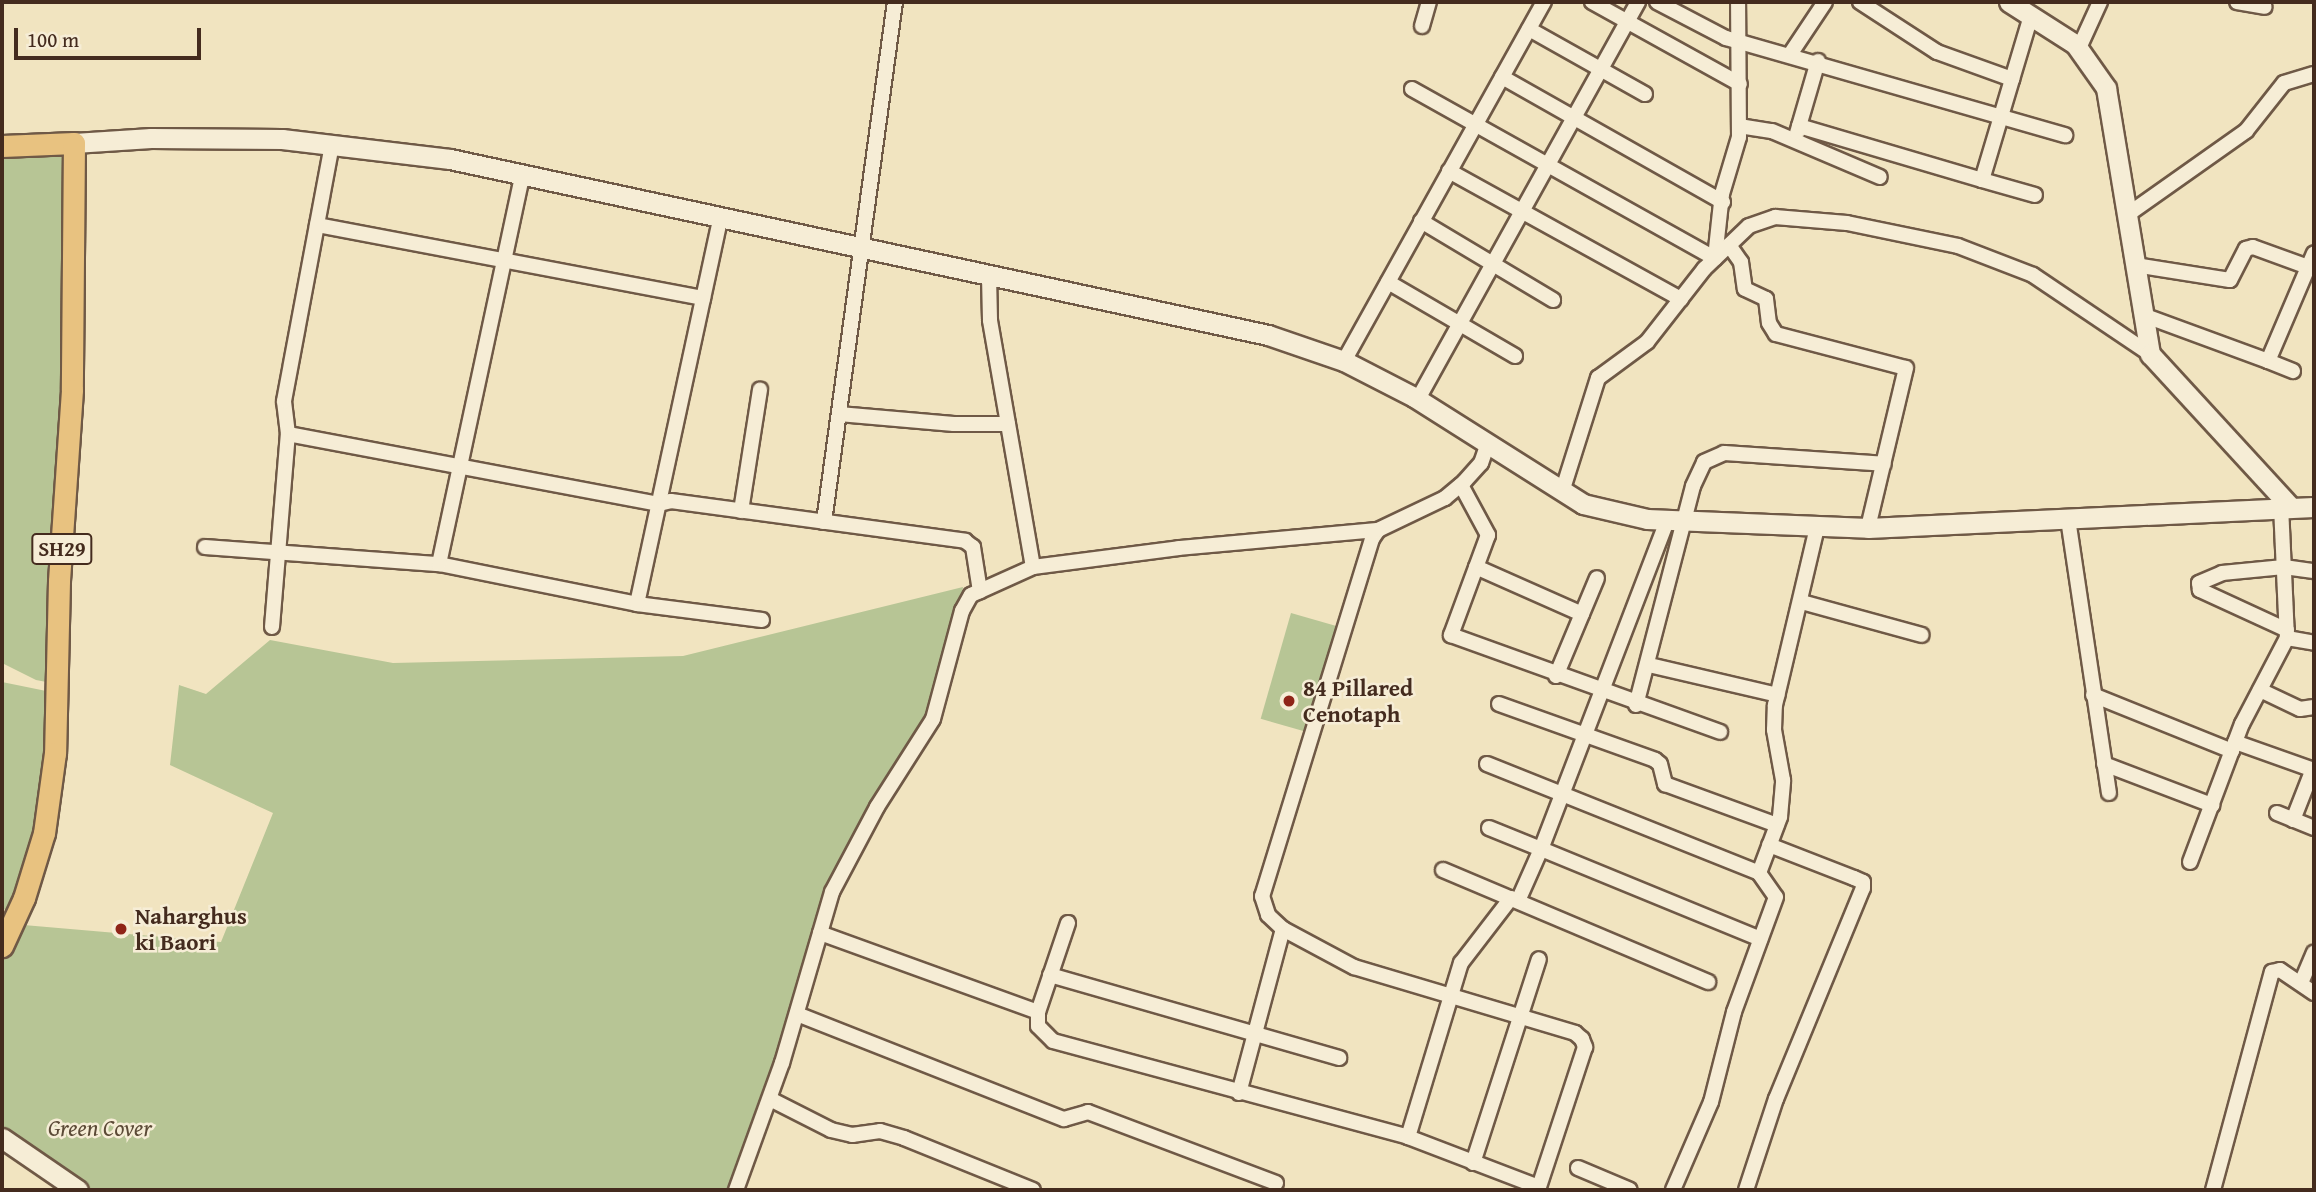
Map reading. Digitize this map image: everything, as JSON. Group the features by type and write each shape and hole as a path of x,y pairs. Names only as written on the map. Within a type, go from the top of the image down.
{"main road":[{"path":"2,146 74,143"},
{"name":"SH29","path":"2,946 24,898 44,833 55,753 72,390 74,143"}],"street":[{"path":"824,522 895,2"},
{"path":"1422,26 1429,2"},
{"path":"1528,2 1532,23 1599,69 1645,94"},
{"path":"1344,361 1544,2"},
{"path":"1592,2 1740,84"},
{"path":"1418,399 1638,2"},
{"path":"1657,2 1739,42 1791,53 2066,135"},
{"path":"1715,258 1739,125 1738,2"},
{"path":"1791,53 1825,2"},
{"path":"1860,2 1937,52 2012,79"},
{"path":"2010,2 2079,48 2106,88 2150,354"},
{"path":"2079,48 2100,2"},
{"path":"2237,2 2265,7"},
{"path":"1982,180 2031,16"},
{"path":"1794,141 1818,61"},
{"path":"2127,215 2246,131 2284,83 2314,74"},
{"path":"1502,77 1574,115 1723,202"},
{"path":"1412,89 1715,258"},
{"path":"1739,125 1794,141 1880,177"},
{"path":"1799,126 2035,195"},
{"path":"74,143 164,138 332,144 450,159 1268,335 1344,361 1418,399 1583,504 1676,522 1868,528 2285,506 2314,507"},
{"path":"272,627 288,434 284,401 332,144"},
{"path":"1449,171 1681,299"},
{"path":"439,564 523,176"},
{"path":"1562,492 1598,378 1647,342 1715,258 1749,226 1774,217 1847,223 1958,246 2033,275 2150,354 2285,506 2287,634 2234,747 2190,862"},
{"path":"637,604 720,219"},
{"path":"1421,221 1553,300"},
{"path":"317,225 703,298"},
{"path":"1729,245 1741,262 1745,289 1766,299 1769,323 1776,334 1904,364 1868,528"},
{"path":"2135,265 2230,280 2246,249 2253,247 2308,267"},
{"path":"2268,361 2314,253"},
{"path":"989,276 990,320 1033,567"},
{"path":"1388,282 1515,356"},
{"path":"2143,315 2293,371"},
{"path":"741,511 761,389"},
{"path":"839,414 954,424 1008,424"},
{"path":"288,434 659,504 671,501 965,541 973,547 980,591"},
{"path":"736,1190 770,1100 820,933 845,865 933,719 962,611 971,595 1033,567 1286,536 1378,530 1445,498 1481,463 1488,443"},
{"path":"1408,1138 1452,996 1471,947 1514,900 1541,849 1585,736 1698,470 1713,456 1884,464"},
{"path":"1461,485 1488,535 1451,635 1636,705 1720,732"},
{"path":"2068,519 2109,793"},
{"path":"1636,705 1649,665 1676,522"},
{"path":"1759,873 1777,825 1783,780 1774,730 1777,695 1802,602 1816,528"},
{"path":"1068,923 1038,1012 1038,1026 1052,1041 1408,1138 1538,1188 1585,1047 1575,1033 1354,967 1283,929 1268,915 1262,896 1378,530"},
{"path":"205,547 439,564 637,604 762,620"},
{"path":"1476,568 1582,614"},
{"path":"2314,571 2284,568 2222,573 2199,583 2200,590 2287,634 2314,643"},
{"path":"1556,676 1597,578"},
{"path":"1802,602 1922,635"},
{"path":"1649,665 1777,695"},
{"path":"2260,690 2300,709 2314,707"},
{"path":"2093,695 2234,747 2314,769 2293,820"},
{"path":"1499,704 1655,760 1660,764 1661,779 1674,789 1777,825"},
{"path":"1487,764 1759,873 1776,897 1734,1012 1711,1102 1673,1190"},
{"path":"2104,764 2212,805"},
{"path":"2277,813 2314,828"},
{"path":"1489,828 1760,939"},
{"path":"1746,1190 1776,1099 1863,888 1863,882 1769,845"},
{"path":"1443,870 1708,982"},
{"path":"1239,1093 1283,929"},
{"path":"820,933 1038,1012"},
{"path":"2301,983 2314,953"},
{"path":"1473,1163 1539,959"},
{"path":"2213,1190 2272,972 2280,970 2314,993"},
{"path":"1050,975 1339,1058"},
{"path":"797,1014 1064,1119 1088,1112 1276,1183"},
{"path":"770,1100 831,1130 852,1135 880,1131 904,1138 1033,1190"},
{"path":"2,1138 78,1190"},
{"path":"1578,1168 1630,1190"}],"green space":[{"path":"74,143 57,684 36,680 2,663 2,146"},
{"name":"Green Cover","path":"963,587 951,661 926,734 865,818 734,1190 78,1190 2,1138 2,945 12,924 221,942 273,813 170,765 179,685 206,694 270,640 393,663 683,656"},
{"path":"1291,613 1337,626 1307,732 1261,719"},
{"path":"2,682 56,693 55,753 17,912 2,909"}],"place":[{"name":"84 Pillared Cenotaph","path":"1289,701"},
{"name":"Naharghus ki Baori","path":"121,929"}]}
